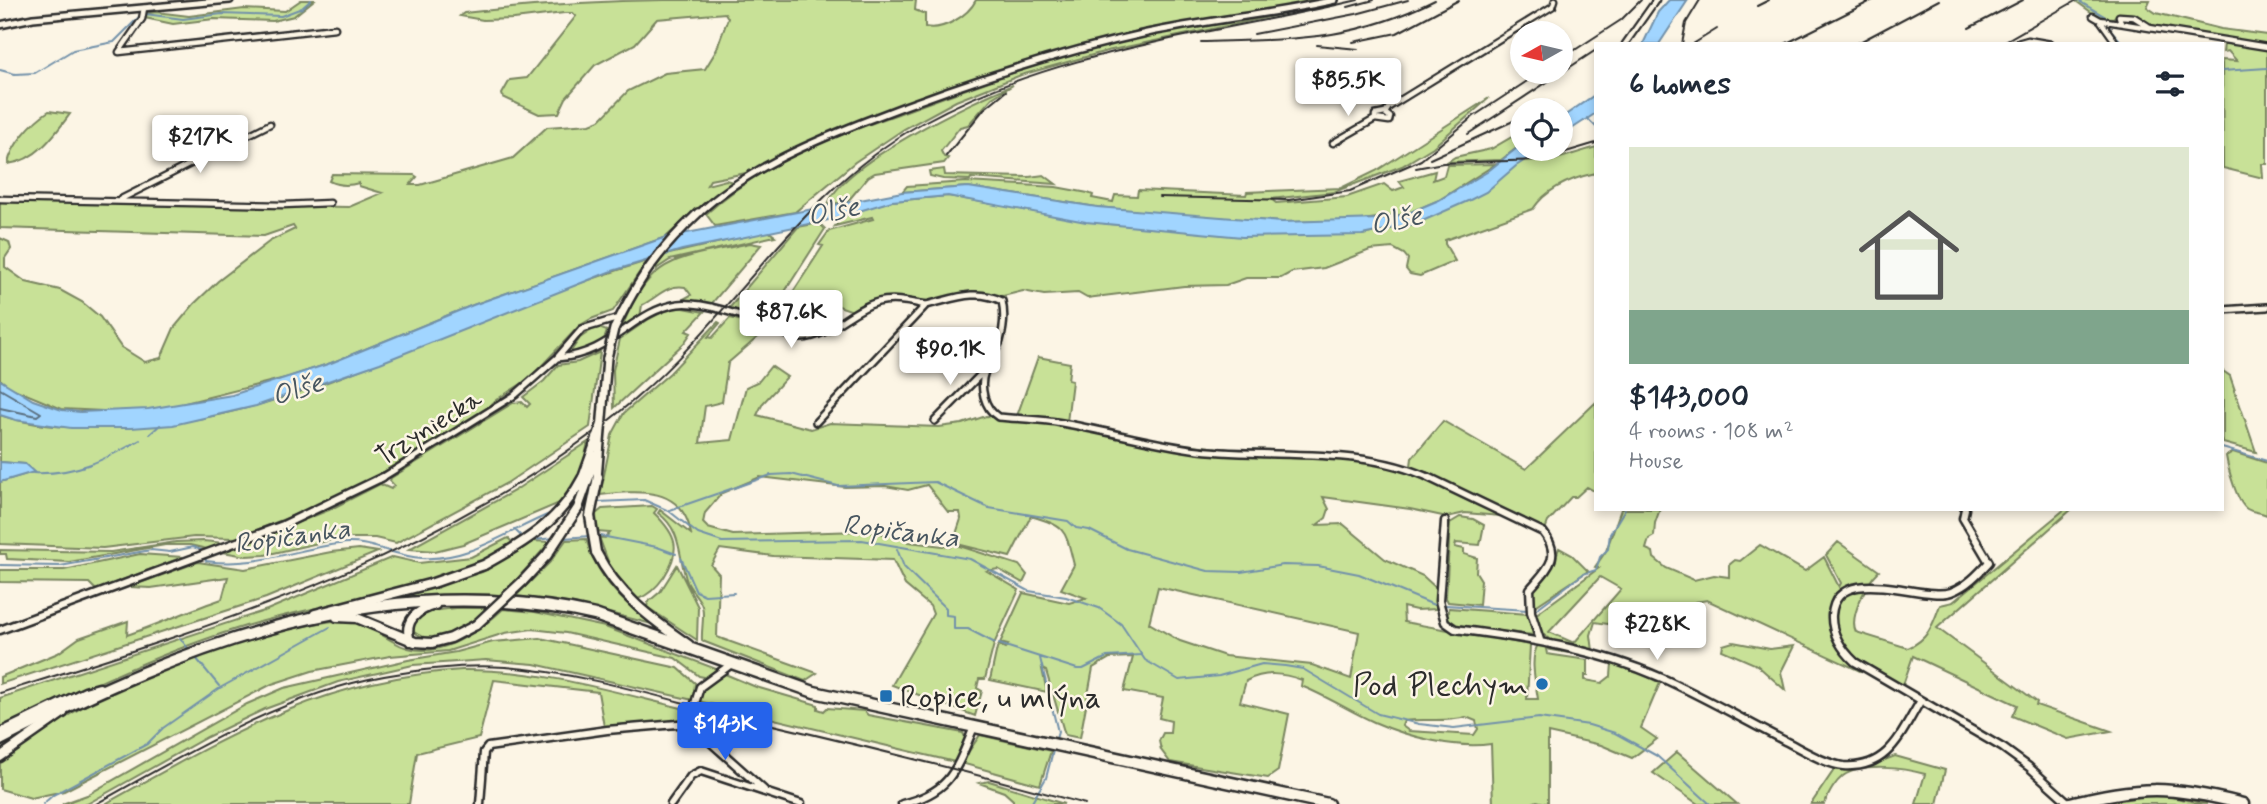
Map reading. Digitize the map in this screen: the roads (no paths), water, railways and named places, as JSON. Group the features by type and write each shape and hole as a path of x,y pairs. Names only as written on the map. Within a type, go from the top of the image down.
{"main road":[{"path":"0,25 33,18 143,13 230,0"},
{"path":"284,623 341,616 361,618 410,641 424,643 446,640 476,625 522,582 547,555 568,526 584,494 597,457 607,358 619,318 648,269 683,227 742,180 806,145 988,77 1058,55 1149,33 1335,0"},
{"path":"601,423 600,466 590,516 596,552 612,580 631,600 659,625 701,653"},
{"path":"0,740 107,686 198,650 284,623 433,583 484,565 530,540 564,509 588,470 601,423"},
{"path":"284,623 370,606 428,600 517,603 572,611 633,628 765,679 814,692 1328,804"},
{"path":"410,641 408,624 419,611 436,605 469,600"},
{"path":"0,733 85,692 107,686"},
{"path":"0,757 107,686"},
{"path":"2068,804 2126,790 2158,788 2186,790 2244,804"}],"street":[{"path":"1333,143 1553,6 1555,0"},
{"path":"1626,42 1656,0"},
{"path":"143,13 119,52 335,28"},
{"path":"2093,16 2101,20 2267,47"},
{"path":"2121,23 2119,16 2129,16 2150,28"},
{"path":"2101,20 2116,42"},
{"path":"2021,42 2040,42"},
{"path":"1375,119 1383,123 1389,121 1390,117 1385,113"},
{"path":"118,200 176,174 270,124"},
{"path":"0,199 283,205 330,203"},
{"path":"557,358 574,358 591,353 642,320 681,303 766,324 799,338 825,329 876,302 895,300 926,305 963,294 975,294 1002,301 1004,314 1001,334 992,360 935,421"},
{"path":"816,422 926,305"},
{"path":"2224,310 2267,307"},
{"name":"Trzyniecka","path":"0,630 319,510 382,479 514,395 557,358 582,330 619,318"},
{"path":"984,371 985,405 991,414 998,416 1059,422 1177,447 1228,453 1337,456 1404,467 1473,501 1520,520 1543,532 1552,541 1554,550 1554,556 1545,571 1530,589 1531,612 1540,640"},
{"path":"1964,511 1962,518 1989,562 1956,591 1943,596 1886,585 1862,585 1841,595 1832,608 1830,619 1833,631 1853,661 2020,759 2068,804"},
{"path":"1445,521 1439,601 1445,622 1455,629 1540,640 1627,664 1812,755 1844,766 1871,762 1890,752 1920,702"},
{"path":"689,723 700,687 730,665"},
{"path":"480,804 484,752 488,747 607,730 689,723 764,790"},
{"path":"902,804 937,794 950,783 974,727"},
{"path":"671,804 691,776 701,771 802,804"}],"water":[{"path":"1669,0 1688,0 1660,42 1644,42 1658,12"},
{"path":"1594,95 1594,114 1573,128 1573,110"},
{"name":"Olše","path":"1510,154 1510,161 1524,161 1486,192 1470,200 1418,223 1362,235 1242,237 1086,222 948,196 892,201 833,219 682,250 609,272 380,363 256,406 173,425 131,428 71,428 0,415 0,380 33,400 62,410 80,412 148,409 232,395 331,363 473,305 666,237 902,192 968,187 1097,207 1282,222 1380,219 1406,214 1439,200 1487,172"},
{"path":"0,462 25,464 34,472 0,482"}],"waterway":[{"path":"145,14 183,19 222,14 281,16 302,8 311,0"},
{"path":"2077,0 2106,17 2111,30 2121,42"},
{"path":"0,70 15,74 35,73 73,50 114,42 140,16"},
{"path":"2224,71 2267,68"},
{"path":"1587,118 1594,125"},
{"path":"150,434 160,425"},
{"path":"33,473 62,472 89,465 140,440"},
{"path":"2224,449 2267,461"},
{"path":"670,510 771,475 791,474 838,486 935,482 989,508 1068,521 1076,528 1089,530 1127,549 1208,571 1241,572 1283,565 1318,566 1359,574 1434,605"},
{"name":"Ropičanka","path":"598,502 644,500 669,511 698,534 722,542 862,540 970,559 1029,591 1066,597 1099,608 1121,624 1145,660 1179,680 1219,676 1262,664 1285,666 1303,669 1378,714 1419,724 1454,728 1539,718 1589,725 1615,733 1657,756 1710,804"},
{"path":"1535,610 1583,574 1596,570 1600,557 1608,549 1610,534 1624,511"},
{"name":"Ropičanka","path":"515,530 552,513"},
{"name":"Ropičanka","path":"205,557 206,561 241,562 349,543 411,557 440,558 473,550 515,530"},
{"path":"515,530 520,535"},
{"path":"596,535 657,547 676,554"},
{"path":"564,538 590,536"},
{"path":"533,540 555,538"},
{"name":"Ropičanka","path":"0,565 60,566 151,550 170,552 193,547 204,551"},
{"path":"897,549 904,567 946,608 946,615 954,616 954,629 968,629 995,643"},
{"path":"681,558 696,591 705,595 734,593"},
{"path":"1445,605 1528,610"},
{"path":"43,804 53,795 147,744 163,728 220,688 330,627"},
{"path":"180,638 190,651"},
{"path":"999,644 1077,669 1083,669 1107,657 1141,655"},
{"path":"196,658 219,686"},
{"path":"1040,658 1058,732 1055,742"},
{"path":"1031,804 1046,778 1054,747"}],"railway":[{"path":"0,693 168,639 333,578 413,541 491,500 565,453 635,399 672,364 839,183 878,151 922,123 973,98 1026,77 1080,61 1358,0"},
{"path":"1348,7 1374,0"},
{"path":"1254,34 1356,14 1408,0"},
{"path":"1201,42 1321,36 1376,24 1435,0"},
{"path":"1353,42 1397,33 1459,0"},
{"path":"1573,51 1621,20 1641,0"},
{"path":"1682,42 1686,23 1700,0"},
{"path":"1757,6 1769,0"},
{"path":"1789,42 1873,0"},
{"path":"1860,42 1939,0"},
{"path":"1969,28 2023,0"},
{"path":"2004,42 2077,0"},
{"path":"1696,42 1717,29"},
{"path":"1317,45 1358,49"},
{"path":"1468,134 1594,51"},
{"path":"1159,197 1289,200 1350,191 1421,160 1474,116 1523,84"},
{"path":"946,156 984,109 1006,91"},
{"path":"1430,159 1510,122"},
{"path":"1416,168 1443,163 1539,160 1594,144"},
{"path":"96,804 235,728 309,697 384,676 475,666 535,670 627,688 1085,804"}],"place":[{"name":"Pod Plechym","path":"1542,684"},
{"name":"Ropice, u mlýna","path":"886,696"}]}
